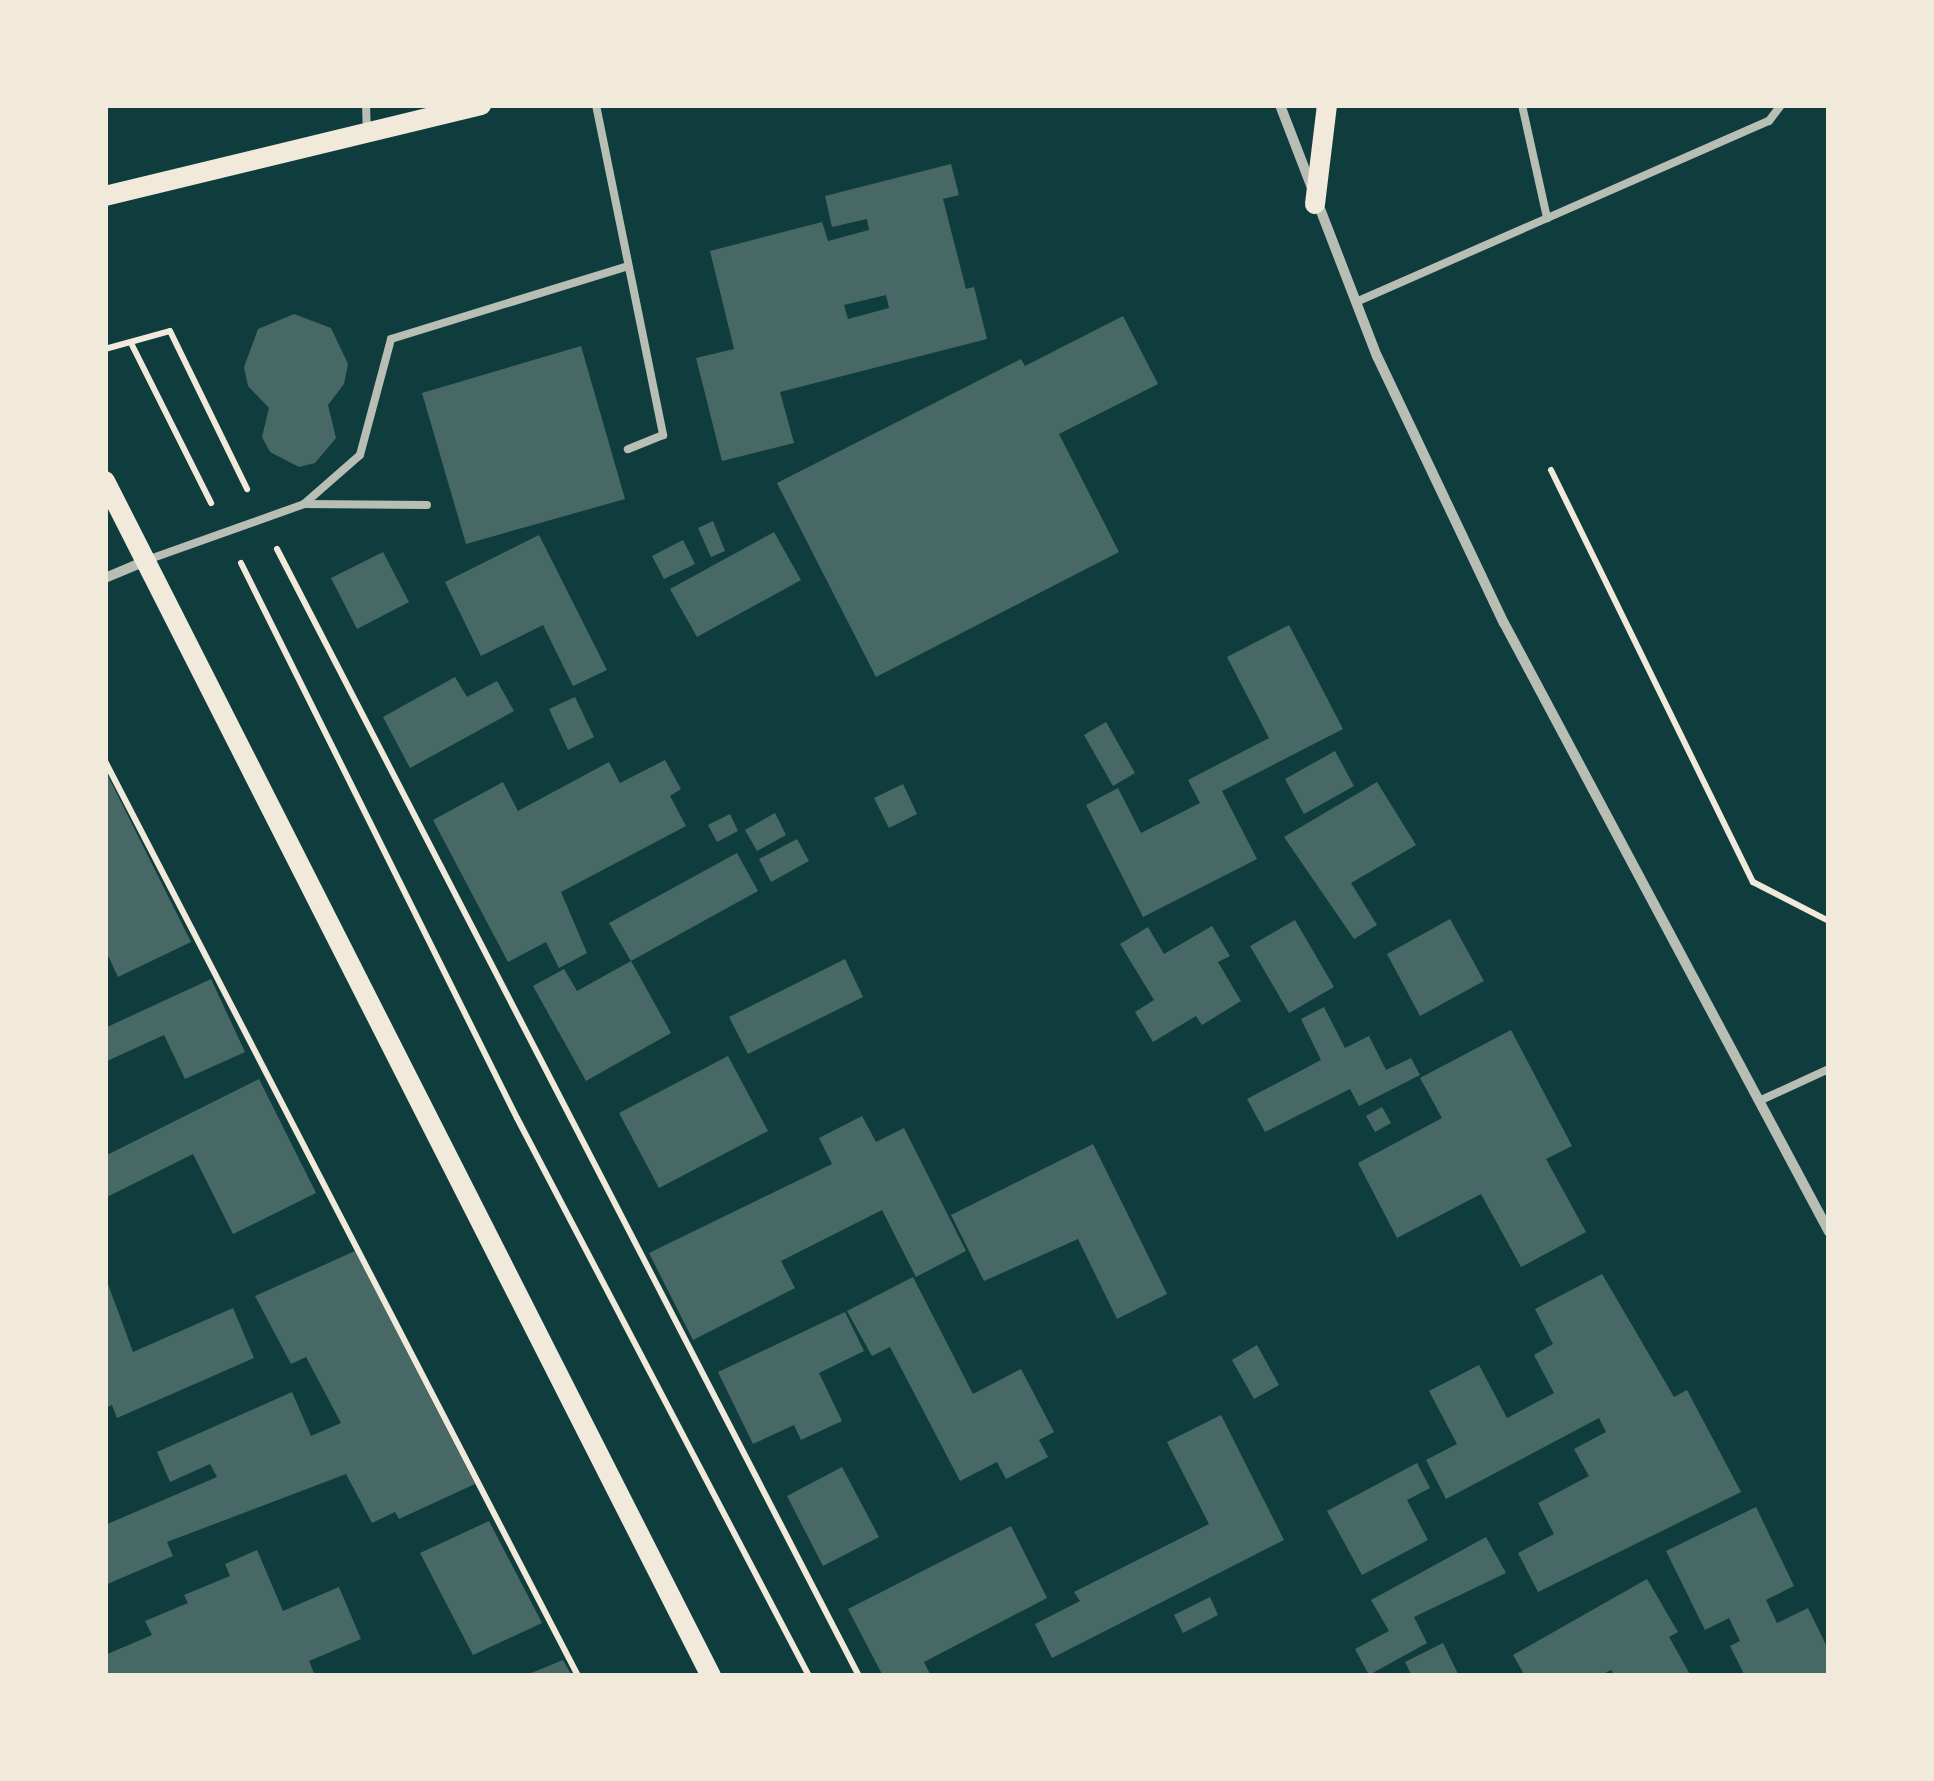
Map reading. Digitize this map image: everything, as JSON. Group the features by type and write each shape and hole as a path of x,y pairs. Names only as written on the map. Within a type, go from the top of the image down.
{"main road":[{"path":"105,196 481,105"},
{"path":"1315,204 1326,105"},
{"path":"105,481 711,1676"}],"street":[{"path":"1280,105 1356,302 1504,623 1829,1232"},
{"path":"105,578 143,562"}],"lane":[{"path":"366,105 367,130"},
{"path":"596,105 663,436 628,449"},
{"path":"1522,105 1547,218"},
{"path":"1356,302 1769,121 1781,105"},
{"path":"304,504 360,454 391,339 628,266"},
{"path":"143,562 304,504 427,505"},
{"path":"1758,1101 1829,1070"}],"path":[{"path":"105,349 170,331 260,517 859,1676"},
{"path":"131,343 219,519"},
{"path":"1551,470 1753,882 1822,912 1829,921"},
{"path":"236,554 516,1118 808,1676"},
{"path":"105,761 578,1676"}],"building":[{"path":"951,164 959,195 943,199 966,289 974,287 987,339 780,392 794,443 722,461 696,358 734,349 710,251 822,222 828,241 869,230 867,219 832,227 825,196","holes":["886,295 889,308 848,319 844,305"]},
{"path":"294,314 331,328 348,364 344,384 328,405 336,438 315,463 299,467 270,452 262,437 269,408 248,386 244,367 258,329"},
{"path":"1123,316 1158,384 1059,434 1119,552 876,677 777,483 1021,359 1025,366"},
{"path":"581,346 625,499 466,544 422,393"},
{"path":"713,521 725,551 711,557 698,528"},
{"path":"774,532 801,580 697,637 670,589"},
{"path":"539,535 607,670 573,686 543,625 481,656 445,582"},
{"path":"683,540 695,564 664,579 652,556"},
{"path":"383,552 409,602 357,629 331,578"},
{"path":"1289,625 1343,729 1222,791 1257,859 1143,917 1086,805 1118,788 1141,833 1200,803 1188,780 1269,738 1227,657"},
{"path":"455,677 467,697 497,681 514,711 410,768 383,717"},
{"path":"575,697 594,737 568,750 549,709"},
{"path":"1106,722 1135,773 1113,786 1084,735"},
{"path":"1335,751 1354,786 1304,814 1285,779"},
{"path":"665,760 681,789 670,796 686,826 561,892 587,953 559,968 546,942 508,962 433,820 503,782 518,811 609,762 620,783"},
{"path":"105,770 191,942 118,977 105,949"},
{"path":"1377,782 1416,845 1351,883 1377,925 1354,939 1284,837"},
{"path":"903,784 917,814 889,828 874,798"},
{"path":"775,813 786,835 757,851 745,830"},
{"path":"730,814 738,831 717,842 708,825"},
{"path":"797,839 809,861 771,882 759,859"},
{"path":"737,853 758,891 631,961 609,923"},
{"path":"1450,919 1484,981 1420,1016 1387,954"},
{"path":"1295,920 1334,987 1289,1013 1250,946"},
{"path":"1212,926 1230,956 1218,962 1241,1001 1202,1025 1196,1016 1153,1042 1135,1012 1154,1000 1120,944 1148,927 1164,954"},
{"path":"845,959 863,997 748,1054 729,1017"},
{"path":"631,961 671,1033 586,1081 533,986 564,969 577,991"},
{"path":"211,979 245,1052 185,1079 164,1035 105,1062 105,1028"},
{"path":"1324,1007 1345,1048 1369,1036 1386,1070 1411,1058 1420,1075 1359,1106 1350,1089 1265,1132 1247,1099 1321,1060 1301,1019"},
{"path":"1511,1030 1572,1146 1546,1159 1586,1232 1521,1267 1481,1194 1397,1238 1358,1163 1442,1118 1420,1078"},
{"path":"728,1056 768,1131 659,1188 619,1113"},
{"path":"259,1079 316,1193 233,1234 193,1154 105,1198 105,1156"},
{"path":"1382,1107 1391,1123 1375,1132 1366,1116"},
{"path":"862,1116 876,1142 904,1128 966,1251 916,1277 882,1210 781,1261 795,1288 693,1340 649,1253 832,1164 819,1138"},
{"path":"1093,1144 1167,1294 1117,1319 1078,1239 984,1281 951,1215"},
{"path":"355,1251 475,1484 399,1519 395,1512 372,1523 346,1474 167,1542 173,1556 105,1585 105,1525 217,1477 210,1464 170,1482 157,1452 292,1392 311,1436 341,1423 306,1357 291,1364 255,1296"},
{"path":"1602,1274 1674,1397 1687,1390 1741,1492 1538,1592 1518,1553 1554,1534 1538,1503 1589,1476 1574,1449 1606,1432 1599,1418 1446,1499 1426,1460 1457,1444 1429,1391 1479,1365 1507,1418 1554,1393 1534,1355 1553,1344 1535,1309"},
{"path":"105,1276 133,1352 233,1308 254,1358 117,1418 112,1405 105,1408"},
{"path":"913,1277 973,1394 1021,1369 1054,1432 1039,1440 1048,1457 1006,1479 997,1462 960,1481 890,1347 872,1356 847,1311"},
{"path":"845,1312 864,1351 819,1373 842,1421 801,1440 794,1425 753,1444 718,1372"},
{"path":"1257,1345 1279,1385 1254,1399 1232,1360"},
{"path":"1221,1415 1284,1540 1052,1658 1035,1624 1080,1601 1074,1592 1209,1524 1167,1442"},
{"path":"1417,1463 1430,1488 1407,1500 1428,1540 1362,1575 1327,1511"},
{"path":"842,1467 879,1537 823,1566 787,1496"},
{"path":"1756,1507 1794,1586 1766,1600 1777,1623 1808,1608 1829,1651 1829,1676 1745,1676 1730,1646 1740,1641 1729,1618 1705,1630 1666,1551"},
{"path":"489,1521 542,1623 473,1655 420,1553"},
{"path":"1011,1526 1047,1598 924,1662 931,1676 883,1676 848,1609"},
{"path":"1486,1537 1506,1573 1414,1617 1427,1643 1369,1675 1355,1649 1389,1631 1371,1600"},
{"path":"257,1550 283,1611 339,1587 361,1639 309,1661 315,1676 105,1676 105,1655 152,1635 145,1621 188,1603 184,1595 230,1576 225,1564"},
{"path":"1647,1579 1678,1632 1669,1637 1691,1676 1615,1676 1611,1670 1600,1676 1525,1676 1513,1655"},
{"path":"1210,1597 1218,1615 1183,1633 1174,1615"},
{"path":"1443,1643 1459,1676 1412,1676 1405,1662"},
{"path":"563,1660 572,1676 524,1676"}]}
